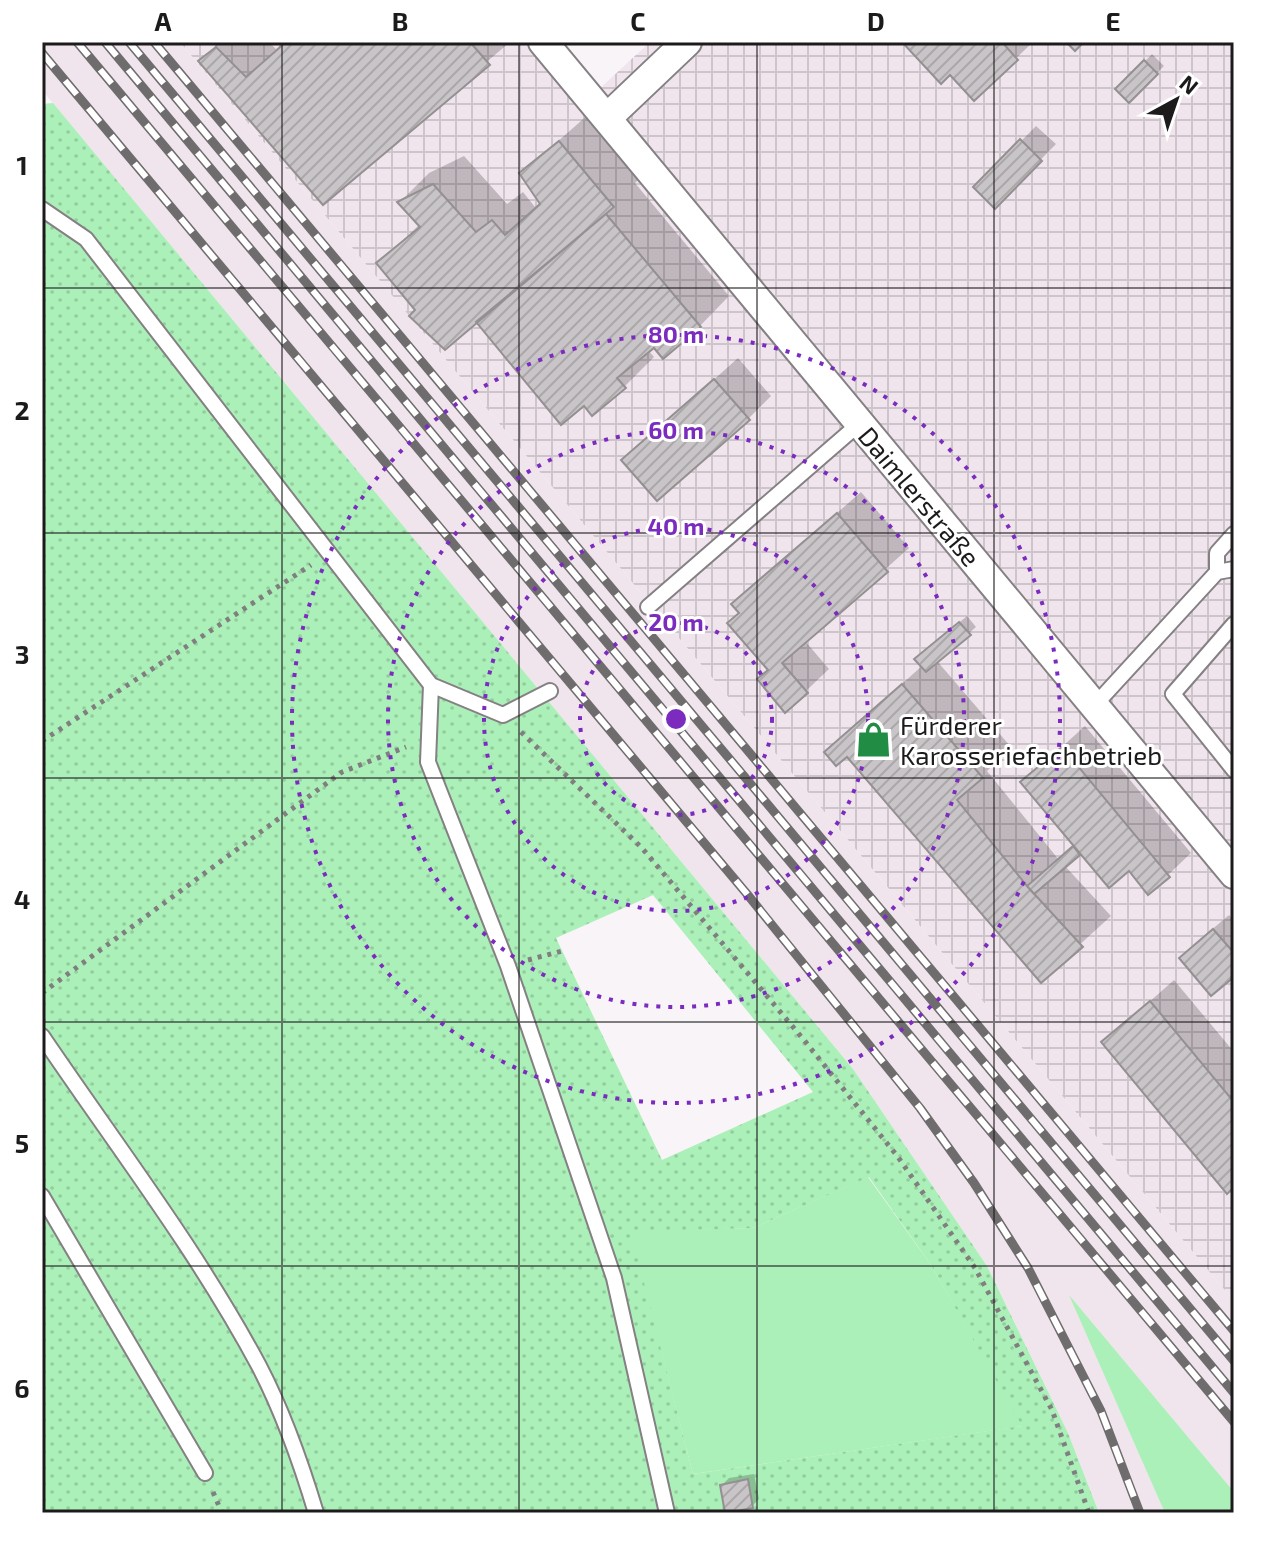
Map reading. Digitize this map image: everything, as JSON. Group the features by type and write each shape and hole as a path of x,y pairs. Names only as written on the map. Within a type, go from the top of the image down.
{"street":[{"name":"Daimlerstraße","path":"543,42 1234,874"},
{"path":"607,118 687,42"}],"lane":[{"path":"42,209 86,239 431,685 503,715 550,691"},
{"path":"648,607 860,423"},
{"path":"1217,572 1217,553 1234,534"},
{"path":"1094,706 1217,572 1234,569"},
{"path":"1234,624 1173,694 1234,770"},
{"path":"431,685 428,762 508,966 614,1278 667,1513"},
{"path":"42,1036 219,1298 260,1368 284,1422 316,1513"},
{"path":"42,1196 205,1473"}],"path":[{"path":"42,741 329,554"},
{"path":"503,715 642,848 898,1157 975,1268 1052,1410 1089,1513"},
{"path":"42,993 342,772 429,738"},
{"path":"508,966 562,951"}],"shaded area":[{"path":"42,42 180,42 1234,1301 1234,1492 1071,1298 1165,1513 1099,1513 1068,1433 987,1266 853,1069 42,90"},
{"path":"180,42 554,42 597,91 650,42 1234,42 1234,1301"}],"green space":[{"path":"53,103 853,1069 987,1266 1068,1433 1099,1513 42,1513 42,104","holes":["653,895 813,1092 662,1160 556,938","869,1177 931,1265 1022,1426 693,1474 631,1232 753,1228"]},
{"path":"868,1177 931,1265 1023,1426 693,1474 630,1231 753,1228"},
{"path":"1069,1295 1234,1492 1234,1513 1165,1513"}],"building":[{"path":"286,42 470,42 490,65 323,205 198,61 216,47 246,77"},
{"path":"902,42 1002,42 1018,60 974,101 950,75 941,84"},
{"path":"1066,42 1084,42 1075,51"},
{"path":"1144,60 1158,74 1129,103 1115,89"},
{"path":"1020,139 1042,161 995,209 973,187"},
{"path":"559,141 614,207 445,350 409,316 415,310 376,263 420,227 397,202 433,184 476,232 492,220 505,235 540,204 519,173"},
{"path":"606,214 701,327 663,359 654,348 617,378 626,388 592,416 584,406 561,425 476,322"},
{"path":"714,379 750,420 657,501 621,460"},
{"path":"837,513 888,572 782,663 808,693 785,713 757,679 768,670 727,623 739,613 731,604"},
{"path":"959,622 971,635 926,672 914,659"},
{"path":"902,684 983,778 957,800 1027,886 1083,947 1041,983 847,757 836,766 824,752"},
{"path":"1062,747 1170,877 1148,895 1129,871 1109,888 1020,782"},
{"path":"1073,846 1080,855 1034,894 1027,886"},
{"path":"1213,929 1234,953 1234,977 1211,996 1179,958"},
{"path":"1150,1001 1234,1102 1234,1187 1227,1194 1101,1042"},
{"path":"748,1479 753,1508 725,1513 720,1485"}],"railway":[{"path":"77,42 1234,1422"},
{"path":"105,42 1234,1393"},
{"path":"129,42 1234,1361"},
{"path":"154,42 1234,1331"},
{"path":"42,53 747,894 920,1108 974,1183 1028,1268 1101,1411 1140,1513"}],"place":[{"name":"Fürderer Karosseriefachbetrieb","path":"874,739"}]}
